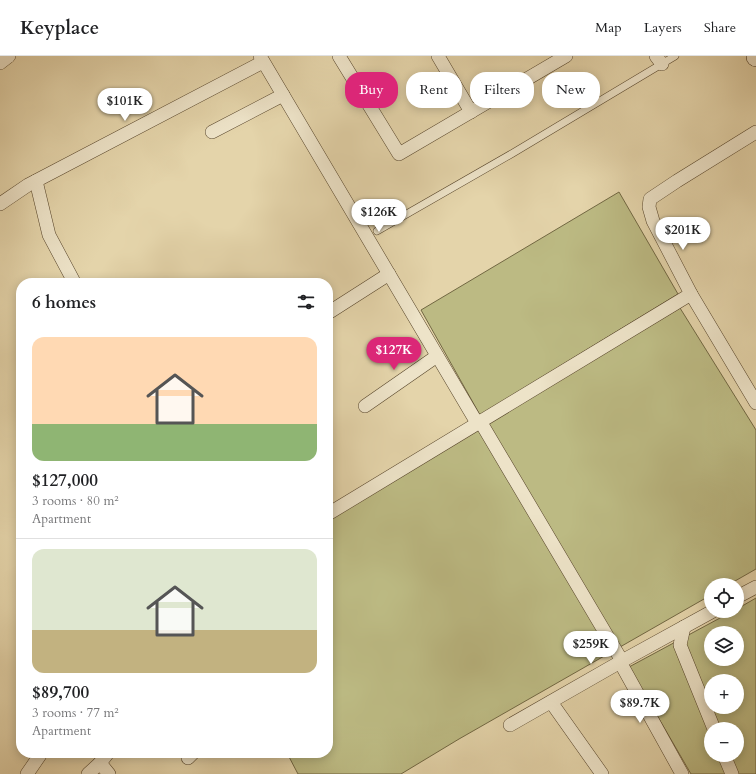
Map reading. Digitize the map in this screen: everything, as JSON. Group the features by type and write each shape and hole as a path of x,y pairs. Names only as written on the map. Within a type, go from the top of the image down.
{"street":[{"path":"0,63 9,56"},
{"path":"339,56 399,154 566,56"},
{"path":"438,56 471,112"},
{"path":"0,204 36,181 261,59 621,662 682,774"},
{"path":"212,132 283,95"},
{"path":"756,132 650,199 648,207 653,221 691,294 756,403"},
{"path":"36,181 49,235 72,278"},
{"path":"333,310 389,274"},
{"path":"333,511 691,294"},
{"path":"365,406 437,356"},
{"path":"744,594 756,587"},
{"path":"510,725 704,616"},
{"path":"684,627 680,645 711,722"},
{"path":"551,702 602,774"},
{"path":"27,774 38,758"},
{"path":"88,774 104,758 109,774"},
{"path":"727,762 732,774"}],"lane":[{"path":"377,231 513,153 659,60 675,56"}],"shaded area":[{"path":"619,192 678,294 480,415 421,310"},
{"path":"680,308 756,430 756,569 740,578 704,578 704,599 459,739 401,774 298,774 290,758 333,758 333,516"},
{"path":"756,598 756,774 691,774 629,667 704,627 704,666 744,666 744,626 705,626 720,618 744,618 744,605"}]}
